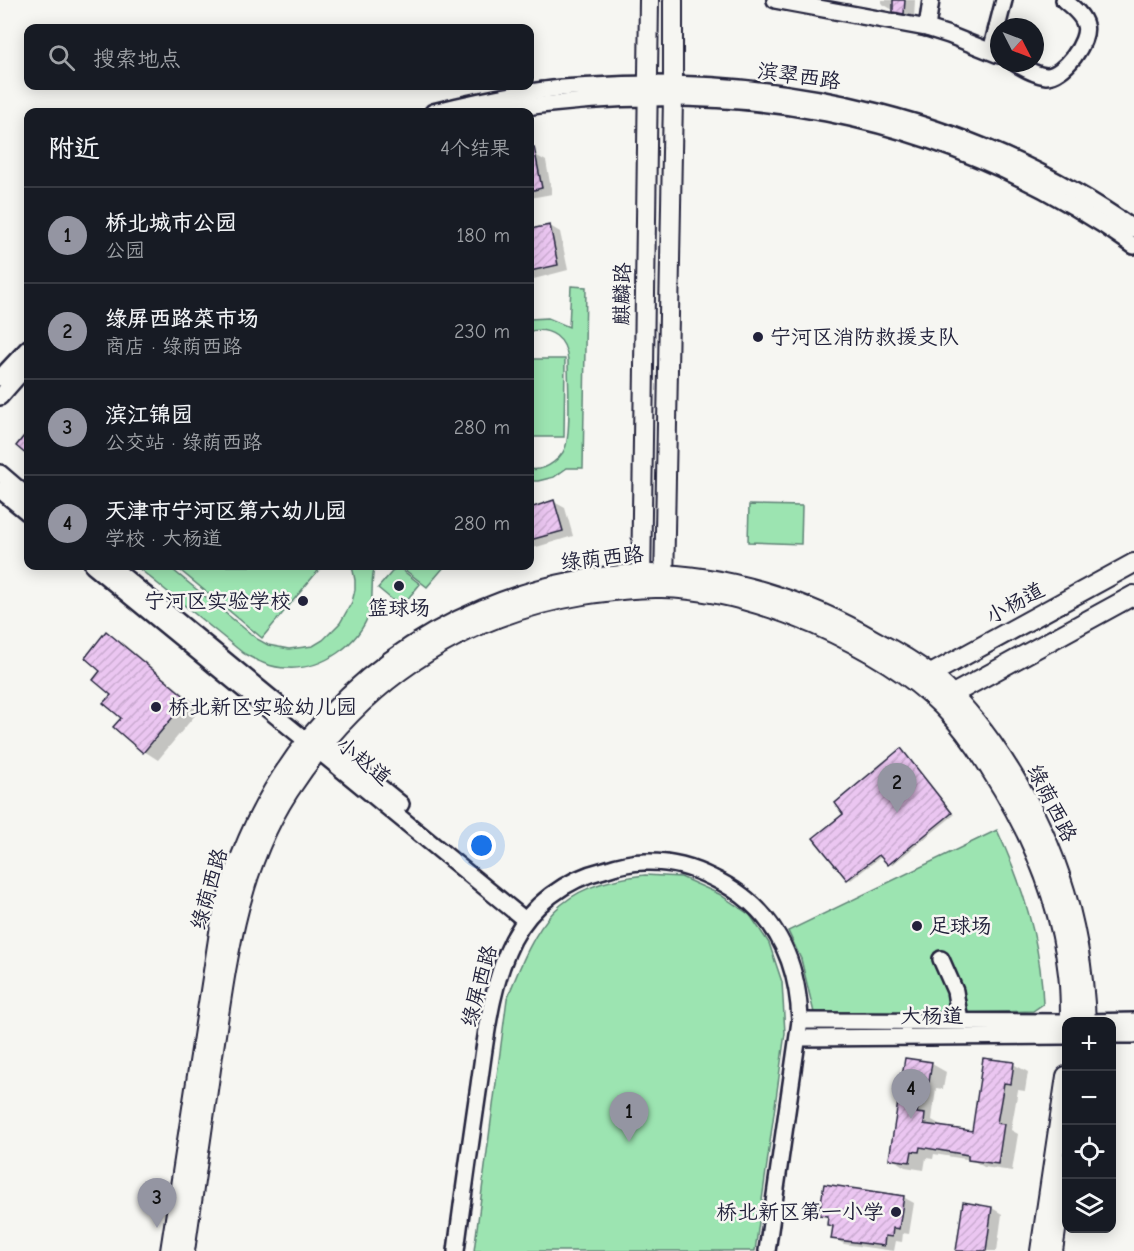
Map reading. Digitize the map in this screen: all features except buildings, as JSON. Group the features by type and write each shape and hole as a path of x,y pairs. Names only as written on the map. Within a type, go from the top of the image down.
{"main road":[{"name":"麒麟路","path":"641,581 649,0"},
{"path":"664,581 673,0"},
{"name":"小杨道","path":"926,680 1134,563"},
{"name":"绿荫西路","path":"170,1251 213,961 227,893 239,858 262,809 315,741 340,702 380,667 452,622 502,601 548,586 577,581 706,580 747,588 805,606 861,632 926,680 947,699 970,714 1008,765 1054,854 1067,893 1081,960 1086,1017"},
{"path":"947,699 1134,595"},
{"name":"绿荫西路","path":"947,699 959,724 1013,804 1039,858 1058,918 1068,973 1069,1017"},
{"name":"绿荫西路","path":"185,1251 226,971 238,905 273,818 315,741"},
{"path":"1040,1251 1062,1103"},
{"path":"1053,1251 1064,1179"}],"street":[{"path":"775,0 853,7 927,28 990,51"},
{"path":"927,28 931,0"},
{"path":"1001,18 1004,0"},
{"path":"1032,72 1044,76 1059,72 1085,40 1086,26 1081,16 1064,0"},
{"name":"滨翠西路","path":"449,108 545,89 673,91 726,87 802,96 864,108 932,127 1031,169 1108,210 1134,229"},
{"name":"滨翠西路","path":"519,108 647,91"},
{"name":"滨翠西路","path":"673,91 782,104 845,116 923,138 1022,179 1098,221 1134,246"},
{"path":"0,378 24,352"},
{"path":"0,397 24,370"},
{"path":"0,473 24,494"},
{"path":"0,490 24,510"},
{"name":"小赵道","path":"98,570 315,741 529,916"},
{"name":"小赵道","path":"116,570 315,741"},
{"name":"绿屏西路","path":"456,1251 486,1038 502,968 513,940 529,916 550,895 573,880 619,866 643,862 662,862 684,866 740,893 770,922 789,958 799,997 799,1038 767,1251"},
{"path":"941,959 955,991 960,1021"},
{"name":"大杨道","path":"800,1021 1062,1022"},
{"path":"1116,1021 1134,1021"},
{"path":"1116,1035 1134,1035"},
{"name":"大杨道","path":"799,1038 1062,1036"}],"green space":[{"path":"571,286 586,287 583,468 567,468 554,477 534,481 534,469 548,466 563,453 567,441 569,411 567,352 561,340 556,336 545,331 534,330 534,319 548,318 569,327"},
{"path":"534,359 565,359 564,437 534,437"},
{"path":"749,505 802,506 801,544 748,542"},
{"path":"141,570 173,570 257,639 268,645 289,649 313,646 323,640 340,623 352,602 355,590 353,570 374,570 372,600 365,623 348,645 326,660 300,668 275,667 243,653"},
{"path":"180,570 319,570 262,638"},
{"name":"篮球场","path":"394,570 402,570 420,584 401,607 378,588"},
{"name":"篮球场","path":"405,570 442,570 427,587"},
{"path":"997,830 1015,872 1029,914 1039,958 1043,1004 1033,1011 815,1017 801,959 788,931"},
{"path":"645,875 681,877 719,894 750,915 769,943 782,982 785,1033 755,1251 474,1251 507,999 518,972 541,928 570,898 590,888 615,880"}],"place":[{"name":"宁河区消防救援支队","path":"758,337"},
{"name":"篮球场","path":"399,586"},
{"name":"宁河区实验学校","path":"303,601"},
{"name":"桥北新区实验幼儿园","path":"156,707"},
{"name":"绿屏西路菜市场","path":"897,813"},
{"name":"足球场","path":"917,926"},
{"name":"天津市宁河区第六幼儿园","path":"911,1119"},
{"name":"桥北城市公园","path":"629,1142"},
{"name":"桥北新区第一小学","path":"896,1212"},
{"name":"滨江锦园","path":"157,1228"}]}
